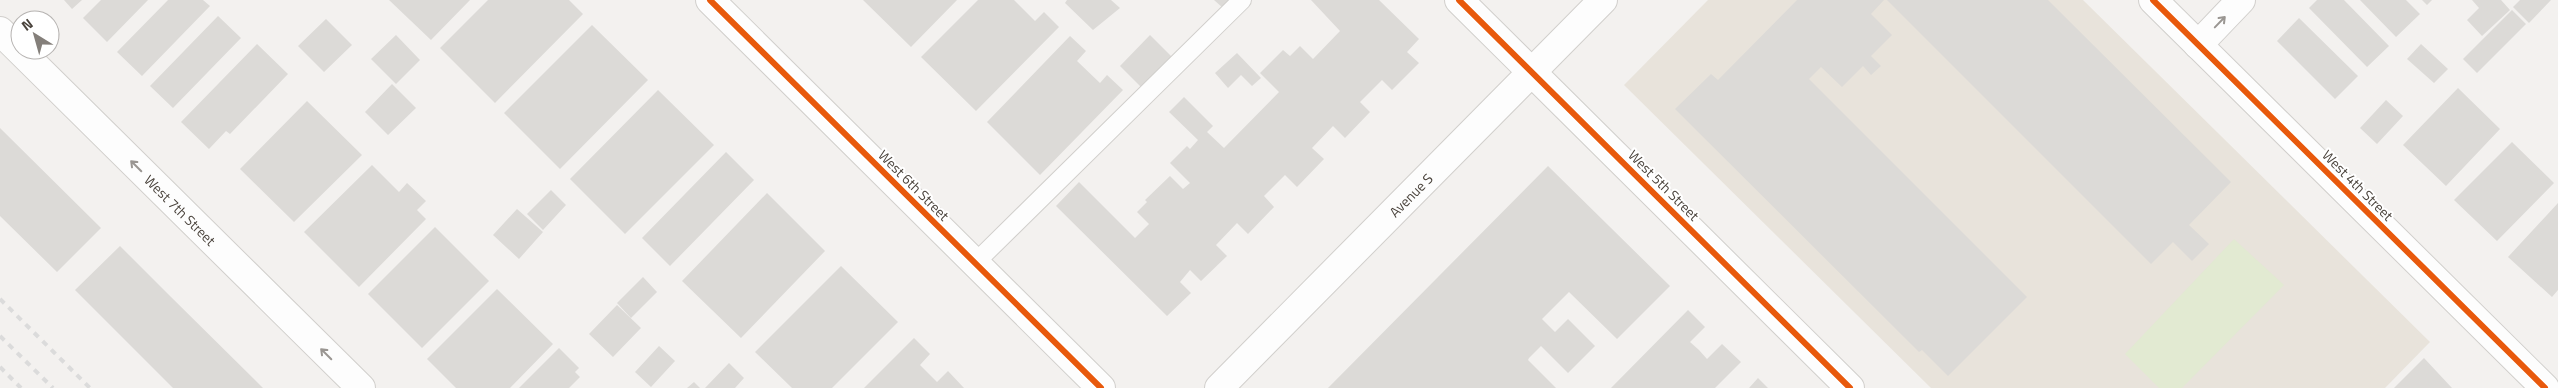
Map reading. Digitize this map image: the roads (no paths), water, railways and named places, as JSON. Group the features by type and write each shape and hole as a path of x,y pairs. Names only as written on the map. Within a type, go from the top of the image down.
{"street":[{"name":"West 6th Street","path":"710,0 1101,388"},
{"name":"West 5th Street","path":"1460,0 1850,388"},
{"name":"Avenue S","path":"1219,388 1603,0"},
{"name":"West 4th Street","path":"2153,0 2545,388"},
{"path":"2198,44 2241,0"},
{"name":"West 7th Street","path":"0,31 361,388"}],"lane":[{"path":"975,263 1242,0"}],"railway":[{"path":"0,299 90,388"},
{"path":"0,336 53,388"},
{"path":"0,367 21,388"}]}
